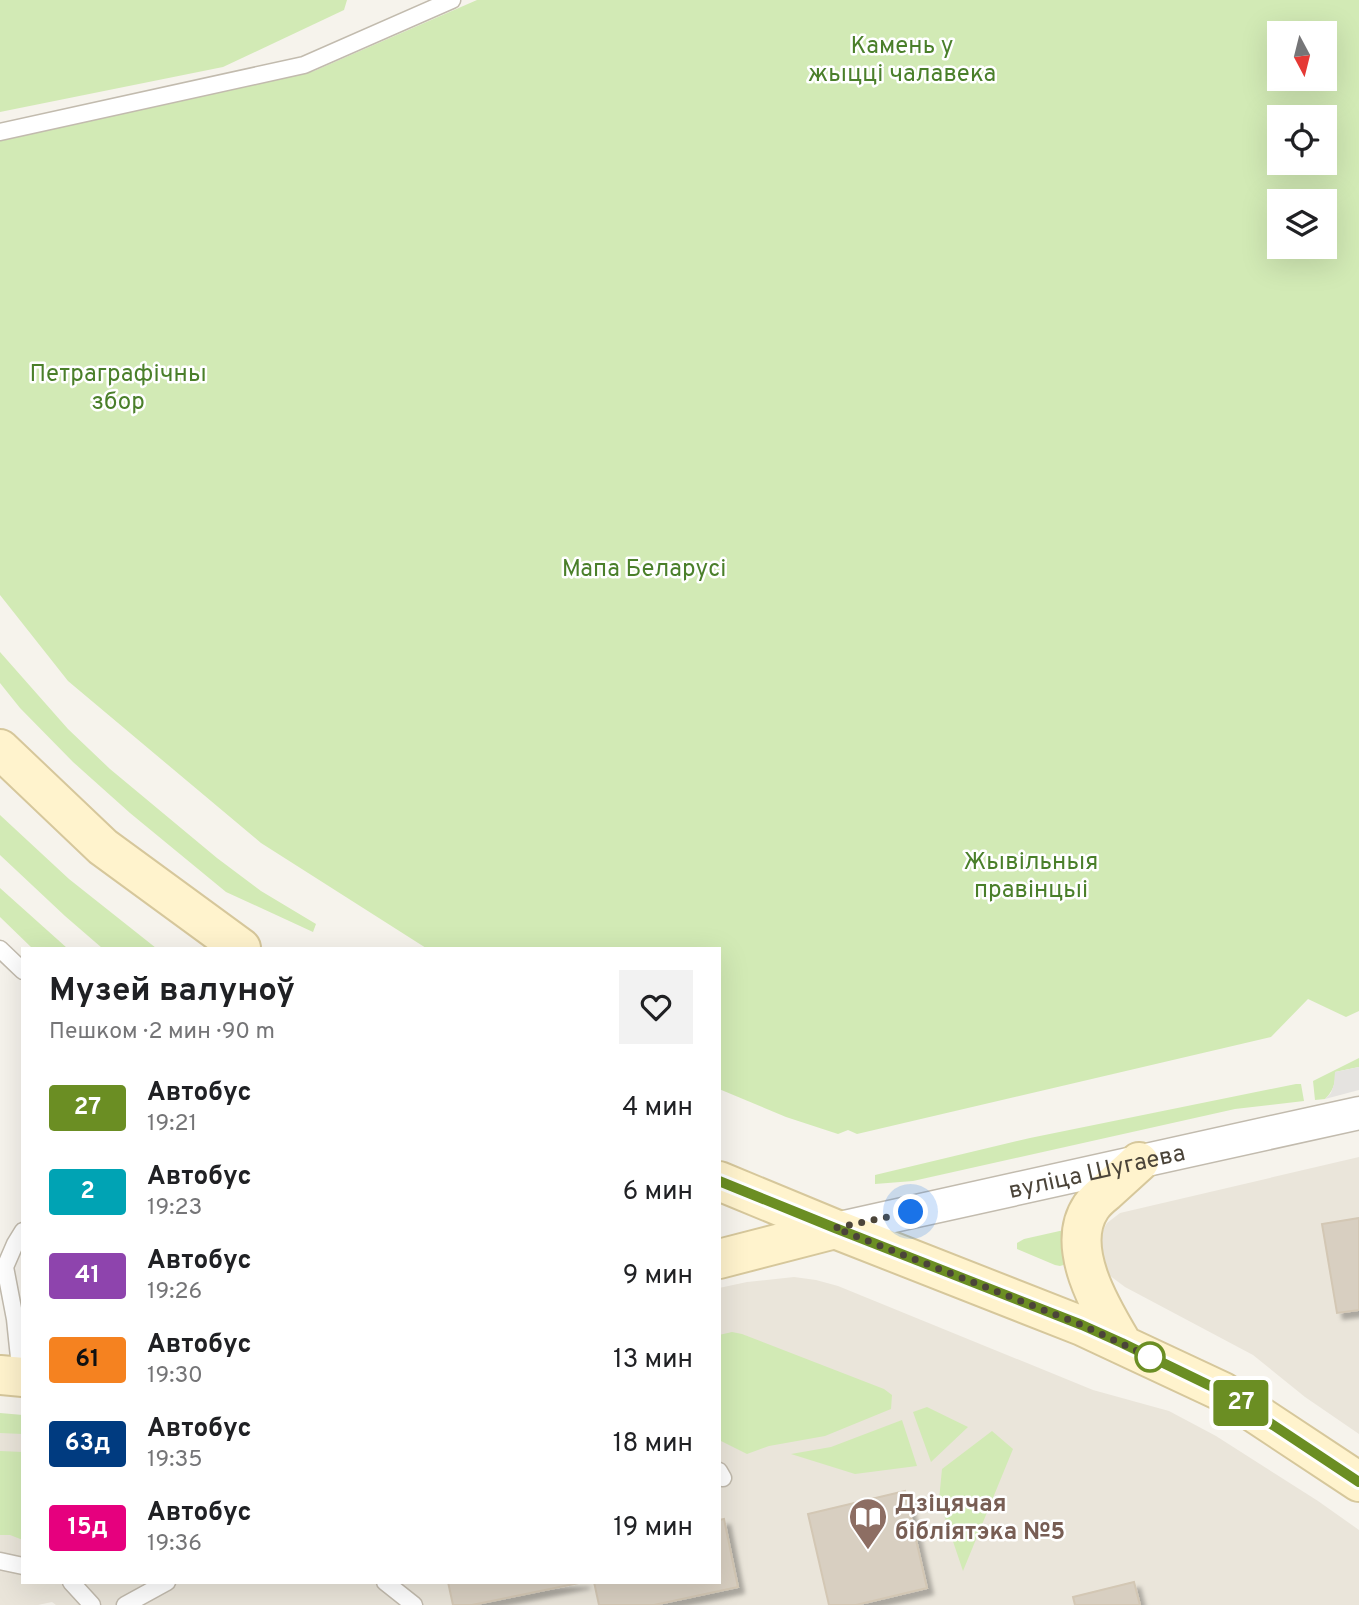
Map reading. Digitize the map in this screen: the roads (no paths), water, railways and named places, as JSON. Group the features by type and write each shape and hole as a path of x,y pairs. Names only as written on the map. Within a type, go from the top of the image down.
{"main road":[{"path":"0,749 103,847 240,947"},
{"path":"1122,1343 1103,1312 1089,1277 1081,1249 1083,1222 1092,1205 1139,1162"},
{"path":"721,1182 1122,1343 1223,1392 1359,1482"},
{"path":"721,1258 835,1228"}],"street":[{"name":"вуліца Шугаева","path":"835,1228 1359,1113"}],"lane":[{"path":"0,132 304,65 452,0"},
{"path":"0,949 21,969"},
{"path":"15,1376 15,1319 4,1309 5,1267 21,1234"},
{"path":"0,1560 21,1565"},
{"path":"73,1584 92,1605"},
{"path":"125,1605 163,1584"},
{"path":"388,1584 414,1605"}],"place":[{"name":"Дзіцячая бібліятэка №5","path":"868,1551"}],"park label":[{"name":"Камень у жыцці чалавека","path":"902,59"},
{"name":"Петраграфічны збор","path":"118,387"},
{"name":"Мапа Беларусі","path":"644,568"},
{"name":"Жывільныя правінцыі","path":"1031,875"}]}
